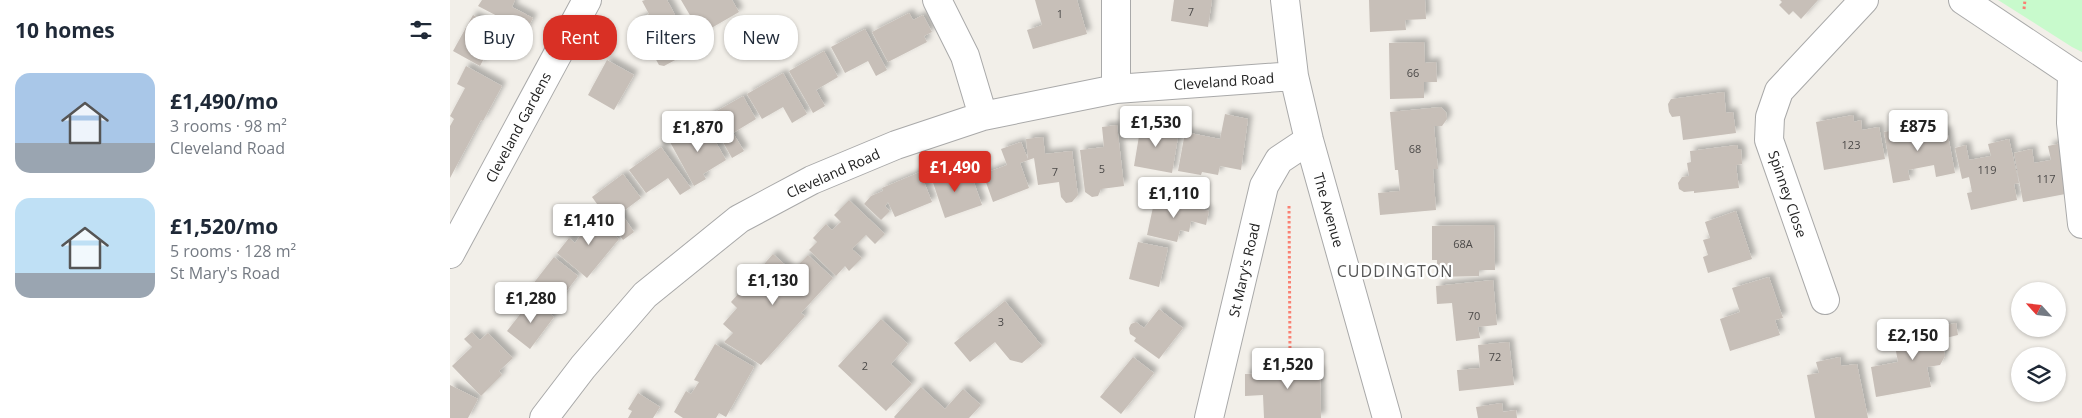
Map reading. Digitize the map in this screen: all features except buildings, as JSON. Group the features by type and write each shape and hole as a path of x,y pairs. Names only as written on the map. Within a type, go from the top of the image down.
{"street":[{"name":"Cleveland Gardens","path":"450,254 587,0"},
{"path":"937,0 966,56 983,116"},
{"path":"1116,0 1116,89"},
{"name":"The Avenue","path":"1285,0 1294,76 1309,140 1386,418"},
{"name":"Spinney Close","path":"1825,300 1769,140 1770,117 1779,91 1864,0"},
{"path":"1963,0 2077,76 2071,123 2082,224"},
{"name":"Cleveland Road","path":"544,418 583,367 645,295 739,219 812,180 896,145 983,116 1116,89 1294,76"},
{"name":"St Mary's Road","path":"1209,418 1264,186 1279,160 1309,140"}],"path":[{"path":"1289,202 1290,355"}],"green space":[{"path":"1998,0 2082,0 2082,52 2072,47"}],"district":[{"name":"CUDDINGTON","path":"1395,271"}]}
